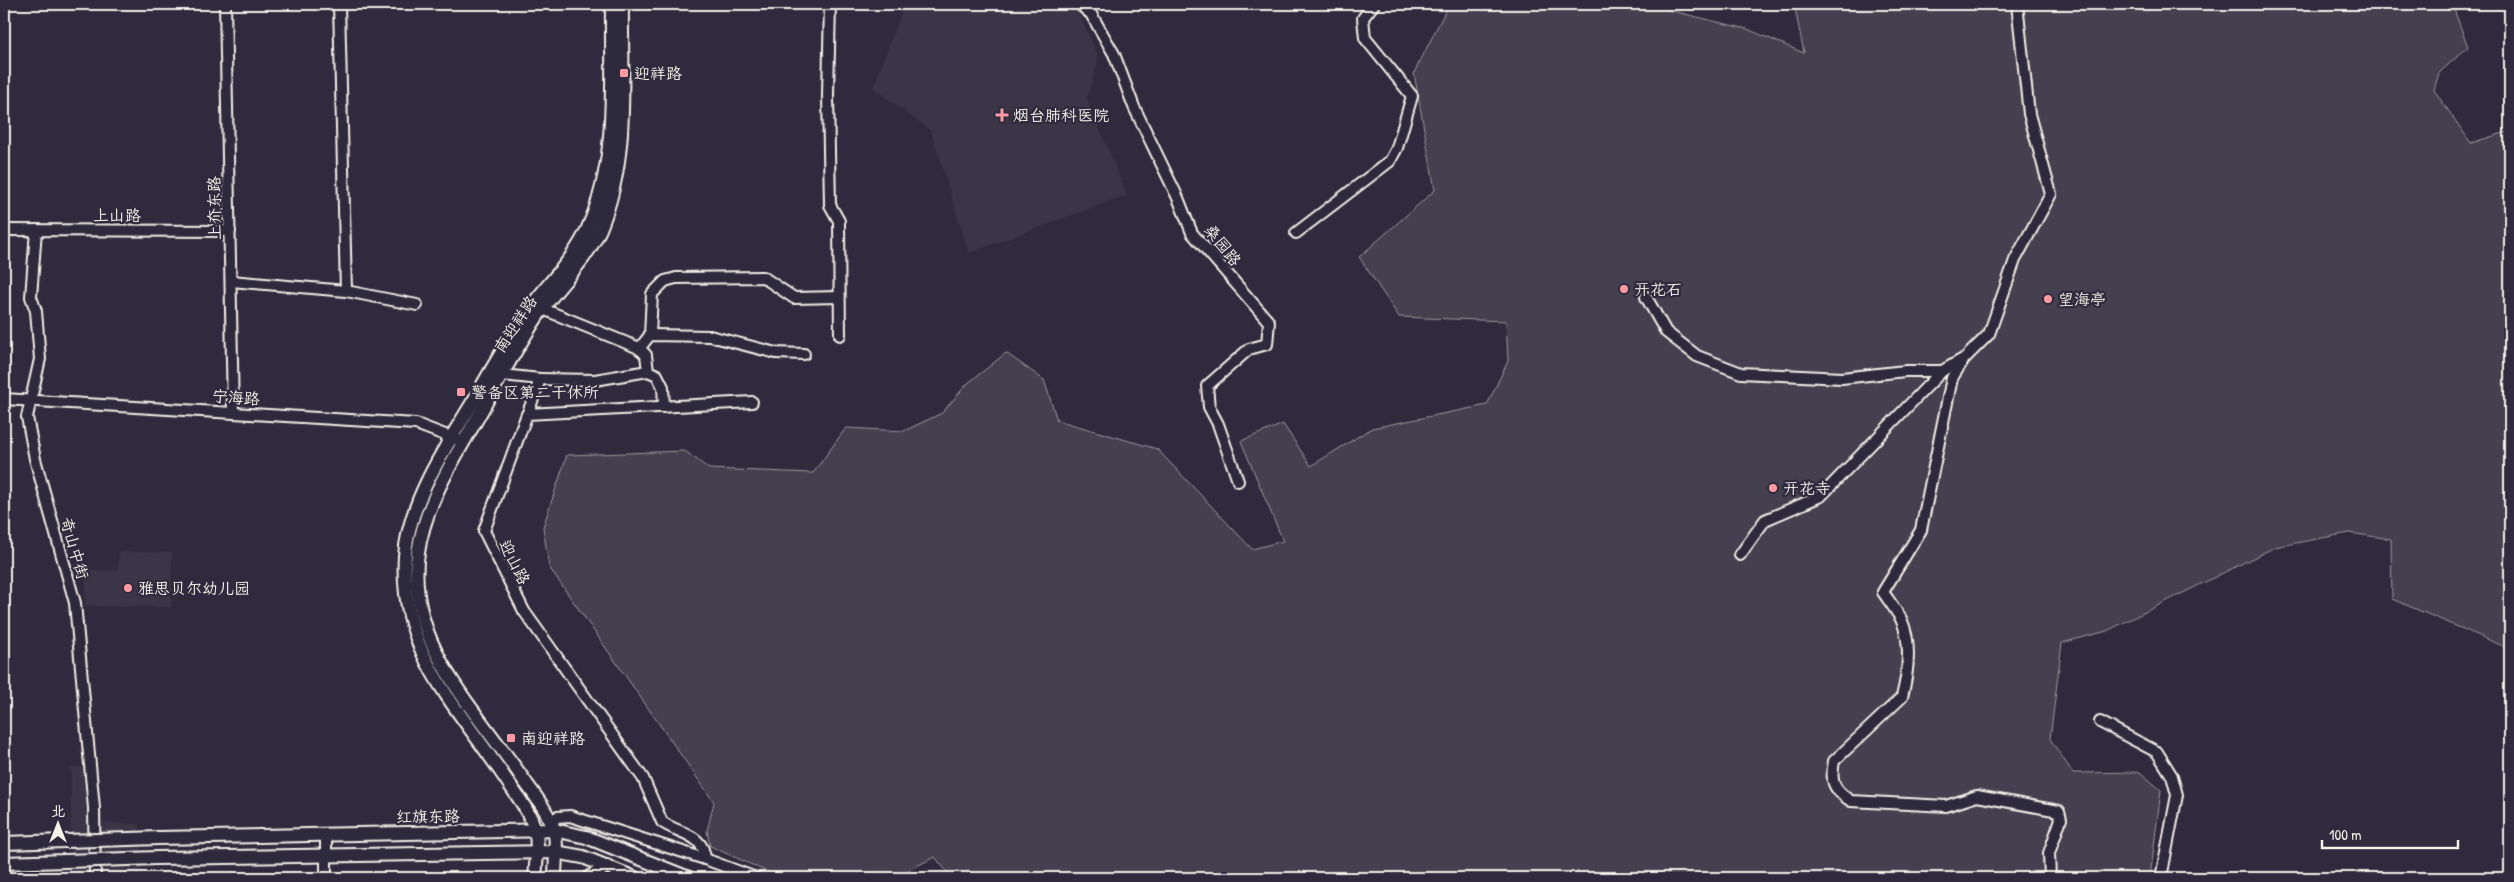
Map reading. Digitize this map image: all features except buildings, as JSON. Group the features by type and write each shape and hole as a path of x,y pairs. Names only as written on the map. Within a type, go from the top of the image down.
{"main road":[{"name":"南迎祥路","path":"535,830 512,788 434,677 417,644 408,608 405,554 410,527 420,499 502,375 538,307 587,231 602,186 610,145 612,4"},
{"name":"南迎祥路","path":"554,830 529,787 438,659 421,613 417,581 418,554 423,529 433,500 458,440 500,354 538,307 575,269 598,232 614,186 621,146 622,4"},
{"path":"535,830 535,878"},
{"name":"红旗东路","path":"4,843 554,830 586,837 689,878"},
{"path":"554,830 555,878"},
{"path":"4,863 158,858 555,852 577,855 607,866 623,875 635,878"},
{"path":"589,878 607,866"}],"street":[{"name":"上夼东路","path":"225,4 233,412"},
{"path":"339,4 346,292"},
{"path":"830,4 828,95 830,205 839,221 840,335"},
{"name":"桑园路","path":"1080,4 1091,14 1114,54 1134,107 1178,198 1192,233 1268,322 1267,344 1249,349 1207,386 1209,407 1218,424 1238,481"},
{"path":"1296,233 1390,161 1397,148 1412,96 1365,38 1363,18 1374,4"},
{"path":"2017,4 2029,114 2051,194 2015,260 1989,334 1964,359 1952,378 1922,530 1883,592 1900,618 1908,638 1905,685 1902,697 1834,761 1831,775 1833,786 1840,794 1851,801 1946,806 1977,796 2059,811 2061,819 2049,853 2050,878"},
{"name":"上山路","path":"4,230 230,231"},
{"name":"奇山中街","path":"36,230 30,297 36,311 40,360 27,417 35,459 75,603 94,808 95,878"},
{"path":"639,349 650,335 652,294 665,281 676,278 763,277 794,298 839,297"},
{"path":"231,281 346,292 417,305"},
{"path":"1646,297 1666,332 1697,356 1740,373 1842,378 1906,371 1942,371"},
{"path":"538,307 639,349 646,355 648,371"},
{"path":"650,335 710,336 776,354 804,354"},
{"path":"1740,555 1765,520 1821,496 1942,371 1964,359"},
{"path":"502,375 540,379 595,380 648,371 657,376 663,387 664,407"},
{"path":"529,410 540,379"},
{"name":"宁海路","path":"4,399 416,424 458,440"},
{"name":"迎山路","path":"705,858 705,850 691,835 662,822 644,778 524,611 484,531 527,414 752,402"},
{"path":"2100,722 2156,752 2172,776 2177,795 2161,878"},
{"path":"554,830 553,821 557,817 570,816 705,858 756,878"},
{"path":"326,835 326,878"}],"shaded area":[{"name":"烟台肺科医院","path":"904,4 1067,4 1079,15 1099,57 1087,99 1127,195 969,253 931,131 873,88"},
{"path":"1449,4 1663,4 1668,10 1747,29 1804,53 1794,4 2452,4 2468,47 2439,73 2434,90 2471,143 2510,131 2510,649 2392,599 2391,539 2349,533 2275,547 2107,631 2062,643 2050,739 2073,773 2140,772 2161,790 2150,878 952,878 935,857 892,878 781,878 710,846 707,831 714,802 549,567 543,527 567,455 685,451 709,469 813,473 846,428 904,431 942,413 967,384 1006,353 1044,380 1057,420 1157,449 1252,549 1283,541 1241,441 1283,424 1311,466 1372,428 1487,405 1508,361 1506,321 1399,317 1359,257 1435,190 1414,73"},
{"name":"雅思贝尔幼儿园","path":"119,552 172,552 171,607 85,606 86,570 118,570"},
{"path":"71,767 98,767 102,823 139,824 142,878 71,878"},
{"path":"290,877 294,878 146,878"}],"place":[{"name":"迎祥路","path":"624,73"},
{"name":"烟台肺科医院","path":"1002,115"},
{"name":"开花石","path":"1624,289"},
{"name":"望海亭","path":"2048,299"},
{"name":"警备区第二干休所","path":"461,392"},
{"name":"开花寺","path":"1773,488"},
{"name":"雅思贝尔幼儿园","path":"128,588"},
{"name":"南迎祥路","path":"511,738"}]}
